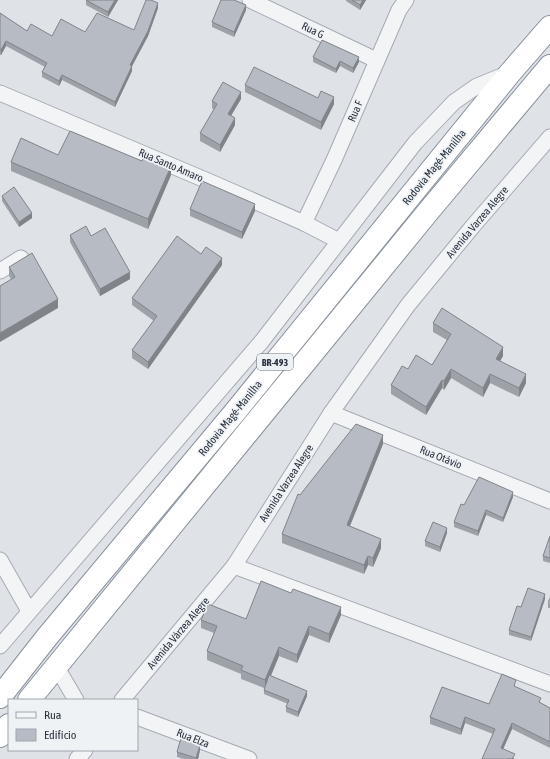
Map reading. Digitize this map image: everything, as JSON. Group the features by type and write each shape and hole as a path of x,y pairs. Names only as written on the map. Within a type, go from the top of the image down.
{"highway":[{"name":"Rodovia Magé-Manilha","path":"0,697 47,637 249,395 510,73 550,27"},
{"name":"BR-493","path":"30,699 427,213 550,66"},
{"path":"0,736 8,726"}],"street":[{"name":"Rua G","path":"250,0 376,60"},
{"name":"Rua F","path":"304,223 334,160 376,60 399,10 406,0"},
{"path":"0,646 256,347 339,242 381,185 442,113 454,102 477,86 510,73"},
{"name":"Rua Santo Amaro","path":"0,93 304,223 339,242"},
{"name":"Avenida Varzea Alegre","path":"234,566 331,413 408,305 550,137"},
{"path":"0,270 21,258"},
{"name":"Rua Otávio","path":"331,413 550,501"},
{"path":"0,560 29,611"},
{"path":"234,566 550,684"},
{"name":"Avenida Várzea Alegre","path":"123,699 234,566"},
{"path":"56,666 75,699"},
{"name":"Rua Elza","path":"138,717 249,759"},
{"path":"77,759 84,751"}],"building":[{"path":"86,0 115,0 108,12"},
{"path":"146,0 151,0 158,3 148,31 130,65 132,66 115,102 62,75 59,81 42,72 47,63 6,41 0,50 0,13 27,31 31,24 52,36 61,19 85,32 97,13 134,30"},
{"path":"221,0 234,0 246,5 234,32 212,22"},
{"path":"352,0 363,0 360,5"},
{"path":"322,40 359,57 353,68 340,61 336,69 313,57"},
{"path":"254,67 318,98 321,91 334,97 321,122 245,85"},
{"path":"223,82 241,92 228,114 235,118 220,145 200,133 217,104 212,101"},
{"path":"70,131 142,161 145,155 171,166 148,219 11,162 21,138 58,155"},
{"path":"202,181 255,204 242,232 190,209"},
{"path":"14,187 32,213 19,222 2,196"},
{"path":"86,226 91,236 105,228 130,272 100,289 70,235"},
{"path":"177,236 201,254 206,247 222,258 148,362 132,350 157,316 132,298"},
{"path":"32,253 58,299 0,333 0,286 15,277 9,267"},
{"path":"442,308 503,347 496,359 526,374 519,388 490,374 483,388 451,369 444,381 442,380 426,407 391,385 402,366 408,369 416,355 432,365 451,334 433,323"},
{"path":"356,424 383,435 347,525 381,539 373,558 368,556 364,565 282,534 298,494 300,495"},
{"path":"479,477 513,492 503,518 486,510 478,531 454,522 461,504 464,505"},
{"path":"433,522 447,528 440,547 425,541"},
{"path":"550,536 550,558 543,556"},
{"path":"261,581 291,593 293,589 341,607 329,634 309,626 297,655 279,647 265,680 241,670 243,666 207,651 217,626 201,620 208,604 246,619"},
{"path":"528,588 545,594 531,637 509,630 517,606 521,607"},
{"path":"502,674 516,680 514,686 541,698 539,702 550,708 550,742 512,723 501,748 515,754 512,759 482,759 495,729 465,717 461,729 430,717 442,687 489,704"},
{"path":"269,675 307,691 298,712 286,707 289,700 264,690"},
{"path":"181,738 200,745 196,758 177,752"}]}
